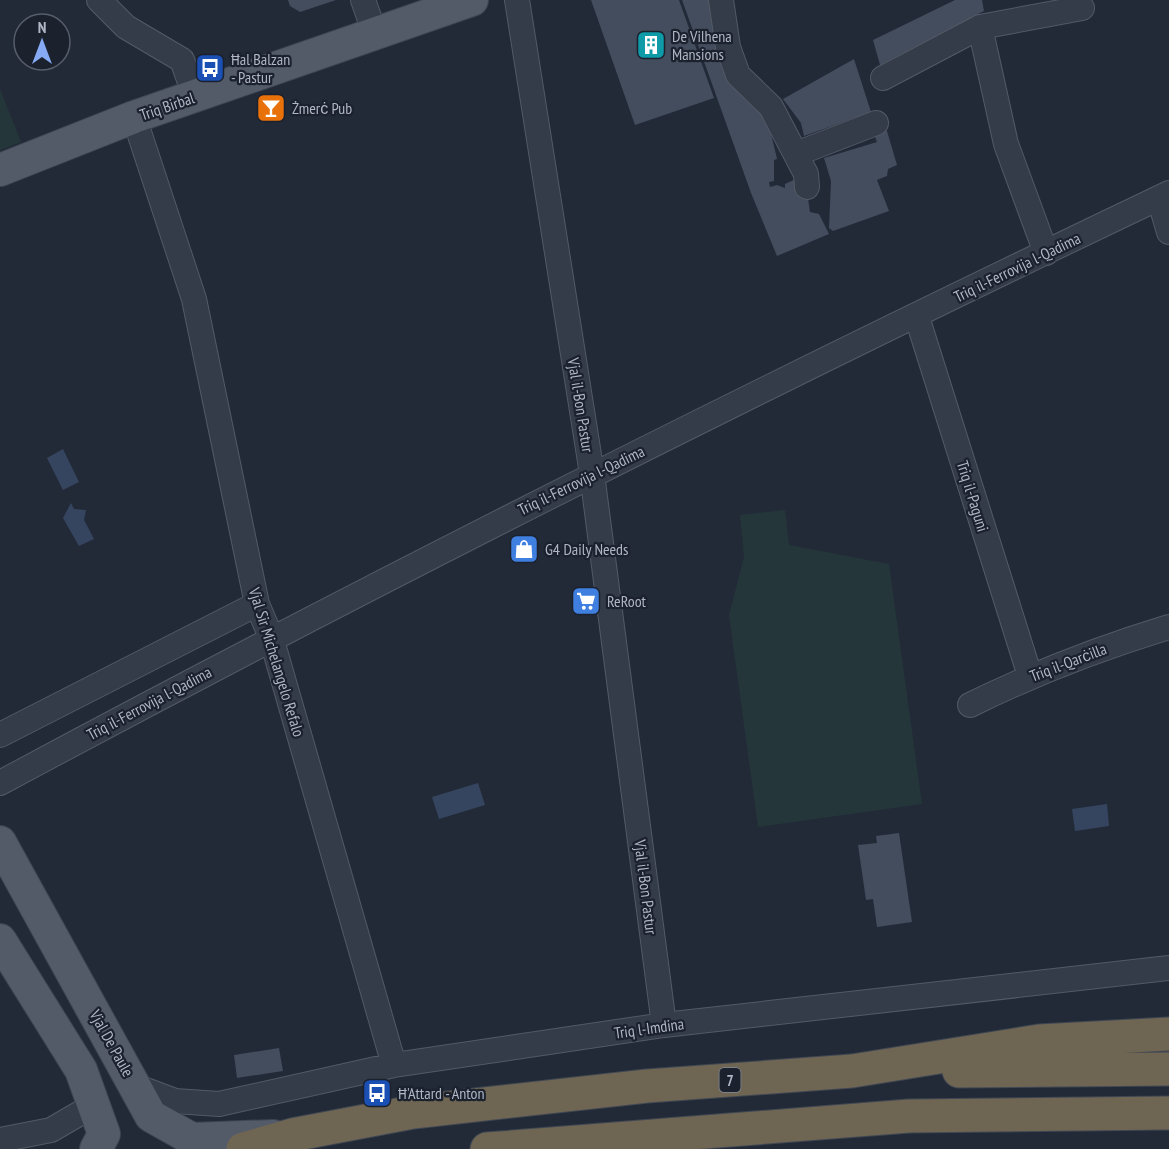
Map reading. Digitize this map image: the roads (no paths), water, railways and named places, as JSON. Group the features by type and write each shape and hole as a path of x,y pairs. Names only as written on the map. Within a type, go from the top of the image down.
{"highway":[{"name":"7","path":"852,1071 1039,1041 1169,1034"},
{"name":"7","path":"243,1149 292,1135 413,1112 647,1086 852,1071 1169,1069"},
{"path":"487,1149 909,1116 1169,1113"}],"main road":[{"name":"Triq Birbal","path":"0,170 134,117 472,0"},
{"name":"Vjal De Paule","path":"0,842 151,1116 192,1139 292,1135"},
{"path":"0,940 81,1070 104,1134 96,1149"}],"street":[{"path":"99,0 126,27 182,60 195,96"},
{"path":"363,0 375,34"},
{"name":"Vjal il-Bon Pastur","path":"517,0 592,474 664,1025"},
{"path":"721,0 729,47 738,75 771,107 806,174 807,186"},
{"path":"883,78 980,27 1082,8"},
{"path":"980,27 1006,144 1046,253"},
{"name":"Vjal Sir Michelangelo Refalo","path":"134,117 194,299 257,604 272,637 394,1065"},
{"path":"796,154 876,123"},
{"path":"1164,195 1169,232"},
{"name":"Triq il-Ferrovija l-Qadima","path":"0,783 272,637 592,474 1164,195"},
{"name":"Triq il-Paguni","path":"917,317 1030,676"},
{"path":"0,735 257,604"},
{"name":"Triq il-Qarċilla","path":"970,705 1030,676 1109,645 1169,627"},
{"name":"Triq l-Imdina","path":"135,1086 175,1101 219,1104 394,1065 664,1025 1169,968"},
{"path":"0,1140 51,1130 94,1105"}],"water":[{"path":"63,449 79,482 63,490 47,458"},
{"path":"71,503 74,509 86,510 84,520 94,539 79,546 63,518"},
{"path":"478,783 485,805 439,819 432,797"},
{"path":"1107,804 1109,826 1075,831 1072,809"}],"place":[{"name":"De Vilhena Mansions","path":"651,45"},
{"name":"Ħal Balzan - Pastur","path":"210,68"},
{"name":"Żmerċ Pub","path":"271,108"},
{"name":"G4 Daily Needs","path":"524,549"},
{"name":"ReRoot","path":"586,601"},
{"name":"Ħ'Attard - Anton","path":"377,1093"}]}
